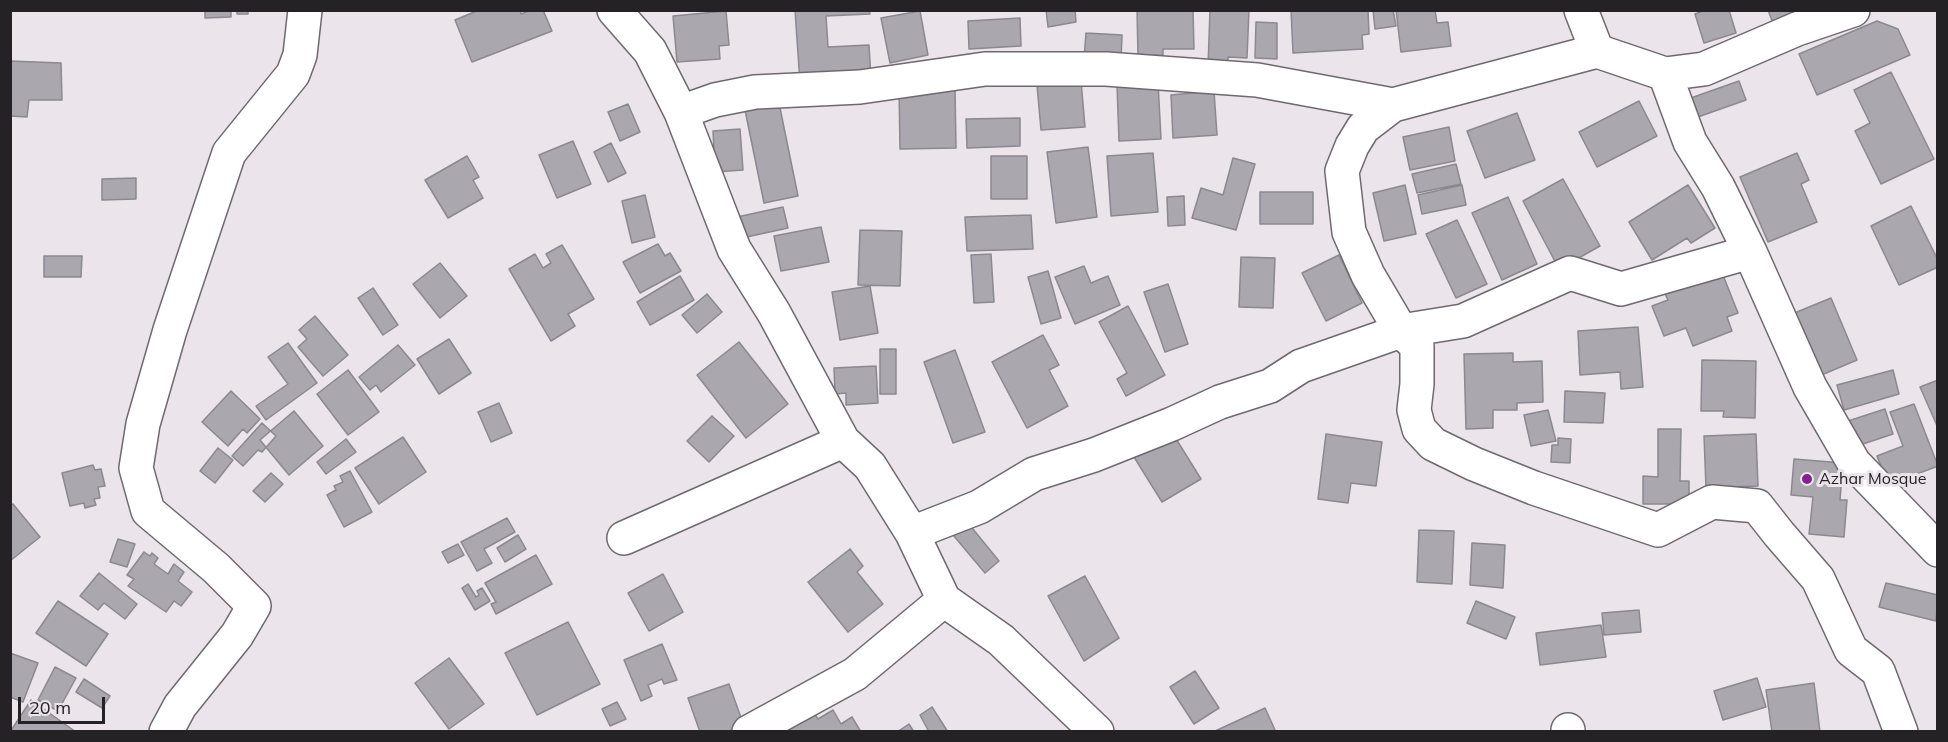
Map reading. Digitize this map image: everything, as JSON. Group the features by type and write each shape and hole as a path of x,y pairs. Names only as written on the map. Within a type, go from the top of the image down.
{"street":[{"path":"166,732 180,706 237,635 254,606 216,568 148,511 136,468 143,424 170,330 229,153 293,74 300,56 305,10"},
{"path":"614,10 650,51 681,112 735,249 774,313 843,441 870,466 912,533 944,600 1001,640 1097,732"},
{"path":"1581,10 1597,51"},
{"path":"1853,10 1797,29 1704,69 1665,74 1597,51 1393,105 1363,128 1352,146 1342,171 1349,232 1368,275 1401,331 1417,346 1414,410 1419,429 1433,444 1474,464 1534,488 1658,530 1712,502 1757,506 1818,579 1851,650 1878,671 1901,732"},
{"path":"681,112 715,100 754,92 860,87 985,69 1106,69 1202,75 1257,80 1393,105"},
{"path":"1665,74 1690,142 1718,187 1810,387 1854,463 1938,550"},
{"path":"912,533 979,507 1034,474 1094,455 1220,402 1270,386 1300,366 1401,331 1463,321 1570,273 1622,289 1749,252"},
{"path":"624,538 843,441"},
{"path":"749,732 855,674 944,600"}],"building":[{"path":"205,10 231,10 231,17 205,18"},
{"path":"237,10 248,10 248,14 237,14"},
{"path":"479,10 520,10 521,14 531,10 543,10 552,31 472,62 455,20"},
{"path":"795,10 869,10 870,14 826,16 828,47 869,45 871,79 800,83"},
{"path":"1046,10 1075,10 1076,22 1048,27"},
{"path":"1137,10 1193,10 1194,49 1163,49 1163,55 1138,56"},
{"path":"1210,10 1249,10 1247,58 1228,57 1228,66 1208,66"},
{"path":"1291,10 1368,10 1369,34 1362,35 1363,49 1293,53"},
{"path":"1373,10 1393,10 1396,26 1375,29"},
{"path":"1396,10 1435,10 1437,23 1448,22 1451,46 1401,52"},
{"path":"1705,10 1729,10 1736,33 1704,43 1695,14"},
{"path":"1768,10 1816,10 1774,26"},
{"path":"726,11 729,45 719,46 720,59 677,62 673,16"},
{"path":"920,11 928,55 890,63 881,18"},
{"path":"1020,18 1021,46 969,49 968,21"},
{"path":"1877,21 1898,29 1910,55 1817,95 1799,54"},
{"path":"1256,22 1277,23 1277,59 1255,58"},
{"path":"1086,33 1122,35 1121,61 1084,59"},
{"path":"10,61 61,63 62,100 29,100 27,117 10,116"},
{"path":"1891,72 1934,159 1881,184 1855,131 1870,123 1854,90"},
{"path":"1081,81 1085,127 1041,130 1037,85"},
{"path":"1739,81 1746,100 1695,118 1688,99"},
{"path":"1158,82 1161,139 1119,141 1117,85"},
{"path":"955,88 956,148 900,149 899,89"},
{"path":"1214,91 1217,135 1173,138 1171,95"},
{"path":"1639,101 1657,136 1597,167 1579,132"},
{"path":"779,103 798,196 764,203 745,110"},
{"path":"628,104 640,132 620,141 608,112"},
{"path":"1517,113 1535,160 1485,178 1467,131"},
{"path":"1020,118 1020,146 967,148 966,119"},
{"path":"1449,127 1455,161 1410,170 1403,137"},
{"path":"740,129 743,170 715,172 713,131"},
{"path":"573,141 591,184 557,198 539,155"},
{"path":"611,143 626,173 608,182 594,152"},
{"path":"1088,147 1097,217 1056,223 1047,152"},
{"path":"1153,153 1158,212 1111,216 1107,156"},
{"path":"1797,153 1809,180 1801,184 1817,222 1768,242 1740,177"},
{"path":"467,156 479,177 473,180 483,198 448,218 425,180"},
{"path":"991,156 1027,156 1027,199 991,199"},
{"path":"1233,158 1255,164 1236,230 1192,218 1201,188 1223,195"},
{"path":"1456,164 1461,184 1417,193 1412,174"},
{"path":"136,178 136,199 102,200 102,179"},
{"path":"1563,179 1600,246 1559,269 1523,201"},
{"path":"1405,185 1416,234 1384,241 1373,193"},
{"path":"1462,185 1466,205 1422,214 1418,195"},
{"path":"1688,185 1715,228 1691,243 1687,238 1652,260 1629,222"},
{"path":"1260,192 1313,192 1313,224 1260,224"},
{"path":"645,195 655,237 632,243 622,201"},
{"path":"1184,196 1185,225 1168,226 1167,197"},
{"path":"1508,197 1537,264 1502,280 1472,213"},
{"path":"1911,206 1938,260 1938,267 1899,285 1871,226"},
{"path":"783,207 788,228 742,238 737,217"},
{"path":"1031,215 1033,249 967,251 965,217"},
{"path":"1457,220 1487,284 1456,298 1426,234"},
{"path":"821,227 829,262 781,271 774,236"},
{"path":"860,230 902,231 900,286 858,285"},
{"path":"658,244 665,256 670,253 681,271 640,293 623,262"},
{"path":"562,245 594,299 568,314 575,326 551,341 509,269 535,254 543,268 551,263 546,254"},
{"path":"991,254 994,302 974,303 971,255"},
{"path":"1339,255 1362,303 1326,321 1302,273"},
{"path":"44,256 82,256 81,277 44,277"},
{"path":"1241,257 1275,258 1273,308 1239,307"},
{"path":"440,263 467,296 440,318 413,284"},
{"path":"1084,266 1091,283 1108,276 1120,305 1075,324 1055,277"},
{"path":"1721,270 1738,313 1727,317 1732,331 1693,346 1686,328 1664,336 1652,306 1668,300 1664,292"},
{"path":"1048,271 1061,318 1041,324 1028,277"},
{"path":"680,276 694,300 650,325 637,302"},
{"path":"1168,284 1188,344 1165,352 1144,292"},
{"path":"870,286 878,333 840,340 832,292"},
{"path":"373,288 398,325 383,335 358,298"},
{"path":"707,294 722,312 697,333 682,315"},
{"path":"1831,298 1857,360 1819,376 1792,314"},
{"path":"1128,306 1165,375 1126,396 1117,379 1127,373 1099,322"},
{"path":"315,316 348,355 323,376 298,347 307,339 299,330"},
{"path":"1638,327 1643,387 1621,389 1620,372 1580,375 1578,331"},
{"path":"1043,335 1059,365 1049,370 1068,406 1027,428 992,362"},
{"path":"449,339 471,373 439,394 417,359"},
{"path":"739,342 788,404 746,438 697,375"},
{"path":"288,343 317,383 266,420 256,406 288,384 268,357"},
{"path":"398,345 415,365 381,392 376,385 370,390 359,377"},
{"path":"880,349 896,349 896,394 880,394"},
{"path":"955,350 985,432 953,443 924,362"},
{"path":"1513,353 1513,362 1542,361 1543,402 1517,403 1517,410 1493,410 1493,428 1466,429 1464,354"},
{"path":"1702,360 1756,361 1755,418 1723,417 1724,411 1701,411"},
{"path":"876,366 878,403 846,405 846,393 835,394 834,368"},
{"path":"348,370 379,412 348,435 317,394"},
{"path":"1893,370 1899,394 1844,410 1837,385"},
{"path":"1938,380 1938,428 1920,387"},
{"path":"231,391 260,419 247,433 243,429 228,446 202,422"},
{"path":"1565,391 1605,393 1603,423 1564,422"},
{"path":"499,403 512,433 491,442 478,412"},
{"path":"1914,404 1938,466 1888,485 1877,456 1903,446 1890,412"},
{"path":"1885,409 1893,434 1857,446 1848,421"},
{"path":"1548,410 1556,441 1531,446 1524,415"},
{"path":"294,411 323,446 289,475 260,440"},
{"path":"712,416 734,436 709,462 687,441"},
{"path":"262,423 276,436 262,452 258,450 243,466 232,456"},
{"path":"1658,429 1681,429 1680,481 1689,481 1689,504 1643,504 1643,476 1658,477"},
{"path":"1173,434 1201,479 1162,502 1134,457"},
{"path":"1326,434 1382,442 1376,486 1351,483 1348,503 1318,499"},
{"path":"1756,434 1758,486 1706,488 1704,436"},
{"path":"403,437 426,472 379,504 355,468"},
{"path":"1558,438 1571,439 1570,463 1551,462 1552,445 1558,445"},
{"path":"346,439 356,452 326,474 317,462"},
{"path":"218,448 233,460 215,483 200,471"},
{"path":"1794,459 1843,463 1840,500 1847,500 1844,537 1809,534 1813,497 1791,495"},
{"path":"93,465 95,470 101,469 105,486 98,487 100,498 94,499 96,505 85,508 84,503 70,506 62,473"},
{"path":"350,471 372,512 344,527 327,495 336,490 334,486 343,482 340,476"},
{"path":"271,473 283,484 265,502 253,491"},
{"path":"13,504 40,537 10,561 10,506"},
{"path":"507,518 515,532 484,549 492,563 477,571 461,542"},
{"path":"968,523 999,561 985,573 953,535"},
{"path":"1419,530 1454,531 1452,584 1417,582"},
{"path":"518,535 526,549 505,562 497,548"},
{"path":"118,539 135,544 127,567 110,562"},
{"path":"1472,543 1505,545 1503,588 1470,585"},
{"path":"458,544 464,555 448,563 442,552"},
{"path":"850,549 863,566 857,572 883,604 848,632 808,582"},
{"path":"144,552 150,556 152,553 158,558 154,564 168,574 174,564 184,572 178,581 192,592 181,606 174,601 166,612 128,586 134,579 127,575"},
{"path":"536,555 552,584 496,614 491,604 496,602 485,583"},
{"path":"99,573 137,604 125,619 104,603 98,610 80,596"},
{"path":"663,574 683,612 649,631 628,593"},
{"path":"1085,576 1119,638 1084,661 1048,596"},
{"path":"1886,583 1938,595 1936,621 1879,607"},
{"path":"468,584 476,597 479,595 477,591 482,588 490,601 475,610 462,588"},
{"path":"58,601 108,634 86,666 36,633"},
{"path":"1476,601 1515,617 1506,639 1467,623"},
{"path":"1639,610 1641,632 1604,635 1602,613"},
{"path":"568,622 600,684 537,715 505,653"},
{"path":"1601,625 1606,657 1540,665 1536,633"},
{"path":"662,644 677,680 664,684 662,679 648,685 652,696 641,701 624,660"},
{"path":"10,653 38,663 23,702 10,697"},
{"path":"449,658 484,704 449,729 415,683"},
{"path":"55,667 76,678 58,711 38,700"},
{"path":"1195,671 1219,708 1194,724 1170,687"},
{"path":"1757,678 1766,707 1723,720 1714,691"},
{"path":"84,679 110,696 102,708 76,692"},
{"path":"1814,683 1820,732 1772,732 1766,690"},
{"path":"729,684 744,726 727,732 700,732 688,698"},
{"path":"31,700 76,732 10,732"},
{"path":"617,702 626,719 610,726 602,709"},
{"path":"932,707 948,732 929,732 920,715"},
{"path":"1265,708 1276,732 1213,732"},
{"path":"812,710 818,719 833,710 841,724 852,717 861,732 784,732"},
{"path":"909,724 914,732 897,732"}],"place":[{"name":"Azhar Mosque","path":"1807,479"}]}
